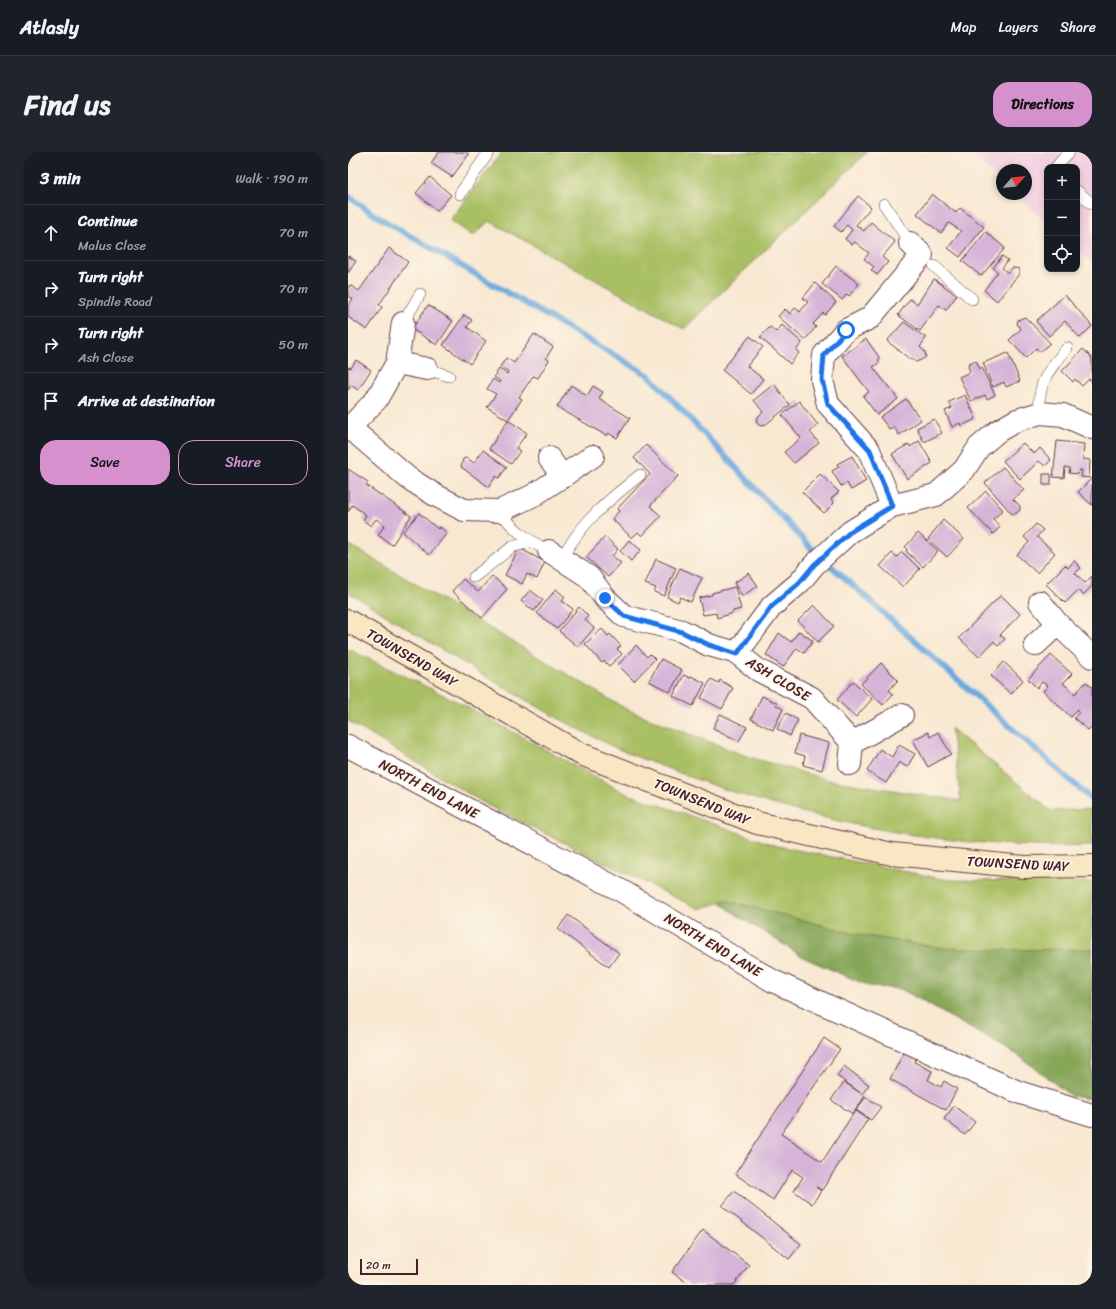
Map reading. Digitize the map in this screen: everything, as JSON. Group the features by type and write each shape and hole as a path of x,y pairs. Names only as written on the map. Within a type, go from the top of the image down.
{"main road":[{"name":"TOWNSEND WAY","path":"348,620 581,754 757,824 892,854 1025,867 1092,866"}],"street":[{"path":"892,506 870,450 828,404 822,380 824,355 846,330 870,318 922,255"},
{"path":"403,323 397,363 376,400 349,426 408,478 435,495 464,510 500,511 534,495 563,477 592,456"},
{"path":"397,363 427,369"},
{"path":"737,654 772,606 799,583 814,565 850,532 892,506 936,495 964,470 979,446 998,430 1017,420 1040,413 1063,415 1092,428"},
{"path":"549,458 563,477"},
{"name":"ASH CLOSE","path":"547,550 589,577 605,598 624,616 682,632 709,645 737,654 758,670 812,698 851,754 902,716"},
{"path":"1040,602 1058,624 1092,657"},
{"path":"1036,645 1058,624"},
{"name":"NORTH END LANE","path":"348,746 620,890 773,980 1018,1092 1092,1115"}],"lane":[{"path":"460,194 489,152"},
{"path":"1059,164 1070,152"},
{"path":"1080,194 1092,204"},
{"path":"884,204 922,255 972,299"},
{"path":"403,323 420,294"},
{"path":"1040,413 1039,399 1045,374 1066,348"},
{"path":"427,369 449,376"},
{"path":"474,577 512,547 547,550 575,536 595,513 640,475"},
{"path":"500,511 507,521 547,550"}],"shaded area":[{"path":"968,152 1092,152 1092,263 1080,253 1080,164 1044,164 1044,220 1022,200 1032,200 1032,164 996,164 996,177"}],"green space":[{"path":"502,152 867,152 684,329 489,221 473,236 450,220"},
{"path":"348,544 626,709 746,756 829,780 961,801 951,728 1051,811 1092,809 1092,846 1017,845 972,842 933,838 857,825 782,807 745,796 708,784 630,754 581,731 547,712 480,673 348,592"},
{"path":"348,649 458,702 625,793 777,846 948,880 1092,882 1092,1099 1071,1096 1018,1055 901,989 869,986 805,958 731,911 721,902 699,909 487,805 348,721"},
{"path":"725,900 860,935 943,948 1004,950 1092,949 1092,1099 1071,1096 1018,1055 901,989 869,986 805,958 731,911 721,902"}],"building":[{"path":"439,152 466,152 469,154 452,177 431,163"},
{"path":"430,177 451,195 437,211 416,193"},
{"path":"932,194 956,213 960,208 984,227 960,257 948,248 961,231 949,223 941,233 917,214"},
{"path":"858,196 871,207 856,225 864,231 871,222 895,242 882,257 888,262 877,275 871,270 874,267 864,259 869,253 855,242 852,245 845,239 852,230 847,225 841,232 834,226"},
{"path":"986,232 1005,248 981,276 962,261"},
{"path":"389,248 408,262 379,305 382,307 367,330 348,317 348,306 353,299 348,296 348,288 350,285 359,291"},
{"path":"348,256 356,261 348,273"},
{"path":"1002,256 1008,260 1002,268 1008,273 1012,268 1019,269 1019,274 997,301 984,290 998,272 993,268"},
{"path":"836,266 859,284 849,296 847,294 842,300 822,284"},
{"path":"934,279 957,295 946,310 939,305 920,331 898,315 910,299 917,304"},
{"path":"815,283 836,302 825,315 823,313 813,324 816,327 805,340 778,316 785,309 790,314 795,308 800,312 808,302 803,298"},
{"path":"1065,295 1092,326 1080,338 1065,321 1049,336 1036,321"},
{"path":"428,305 453,321 437,345 412,329"},
{"path":"464,315 472,320 467,327 486,341 470,364 443,345"},
{"path":"1025,317 1050,343 1040,352 1036,348 1026,358 1009,340 1021,329 1017,324 1018,320"},
{"path":"904,322 926,338 920,347 925,352 926,357 916,362 911,358 911,360 887,341"},
{"path":"782,325 802,343 796,350 799,353 790,364 760,337 770,327 776,332"},
{"path":"534,334 553,347 546,358 549,360 538,378 533,376 519,397 522,399 508,420 487,407 496,394 487,389 493,379 499,383 500,381 494,377 499,369 507,374 508,372 500,367 506,358 514,363"},
{"path":"750,336 763,347 747,366 763,379 751,394 722,370"},
{"path":"866,339 879,357 879,363 873,367 898,399 877,415 863,396 869,392 842,356"},
{"path":"1083,349 1092,358 1092,382 1089,379 1082,386 1075,379 1073,382 1062,371"},
{"path":"1008,353 1020,381 1006,387 1004,382 993,387 983,363"},
{"path":"356,360 371,370 358,390 351,385 348,390 348,367 351,368"},
{"path":"974,361 977,362 980,369 982,368 995,395 987,399 985,395 971,401 959,377 970,372 968,366 969,363"},
{"path":"774,384 790,405 765,425 760,426 756,422 758,417 763,412 754,400"},
{"path":"571,385 587,396 593,386 603,392 599,399 630,418 617,438 608,433 607,436 557,407"},
{"path":"965,395 976,419 961,426 960,423 952,427 945,411 952,408 949,402"},
{"path":"906,399 921,420 899,435 894,427 890,430 880,417"},
{"path":"799,401 818,425 810,432 819,443 794,463 784,452 801,438 782,415"},
{"path":"934,419 942,433 924,442 917,428"},
{"path":"508,420 527,433 516,448 520,451 511,464 489,449"},
{"path":"919,441 932,463 907,479 892,454 909,444 910,447"},
{"path":"1057,441 1084,444 1083,459 1090,460 1089,478 1081,477 1082,470 1079,470 1078,474 1069,473 1070,468 1065,467 1064,478 1053,477"},
{"path":"1023,443 1034,454 1040,448 1051,460 1045,466 1039,461 1020,479 1003,461"},
{"path":"646,445 678,476 650,506 661,516 642,536 638,532 632,538 612,519 619,511 617,509 650,474 634,458"},
{"path":"483,450 507,467 499,478 496,476 489,487 461,467 463,459 467,458 474,463"},
{"path":"852,456 866,481 851,490 847,483 841,486 832,471 839,467 837,464"},
{"path":"1003,467 1024,490 1013,499 1020,506 1020,510 1015,514 1012,514 985,483"},
{"path":"348,469 368,482 366,485 411,516 392,545 378,535 385,525 376,519 371,526 363,520 366,515 352,505 348,512"},
{"path":"820,474 839,492 831,499 834,503 824,513 802,492"},
{"path":"1043,474 1051,474 1051,485 1043,485"},
{"path":"1092,478 1092,505 1078,492"},
{"path":"986,491 1003,510 993,519 1000,527 993,534 968,508"},
{"path":"419,513 438,529 440,527 447,533 429,555 403,532"},
{"path":"943,520 964,539 947,557 928,539"},
{"path":"1036,524 1043,530 1037,537 1055,553 1037,573 1017,555 1029,542 1024,537"},
{"path":"918,533 938,551 923,567 906,551 907,549 905,547"},
{"path":"605,537 618,549 612,556 621,563 608,577 586,557"},
{"path":"629,540 641,550 631,561 620,551"},
{"path":"519,548 545,562 537,579 527,574 522,584 505,575"},
{"path":"902,552 920,569 903,587 880,566 892,553 897,557"},
{"path":"656,559 676,568 664,596 654,592 656,588 645,584"},
{"path":"1074,561 1081,568 1075,573 1085,583 1092,576 1092,586 1083,595 1078,590 1065,603 1046,584 1065,565 1068,568"},
{"path":"680,568 702,578 691,602 680,597 678,602 667,597"},
{"path":"749,573 758,586 742,596 734,583"},
{"path":"492,576 507,589 482,618 452,591 463,579 478,592"},
{"path":"735,587 741,609 717,618 716,613 703,615 699,598"},
{"path":"556,589 565,597 562,601 573,609 557,629 537,613"},
{"path":"530,590 543,600 534,611 521,601"},
{"path":"1001,595 1020,614 1000,635 1005,639 998,646 994,641 979,657 959,638"},
{"path":"814,605 834,626 818,642 798,621"},
{"path":"579,607 588,616 585,620 594,628 578,647 559,631"},
{"path":"602,629 608,636 610,634 621,646 617,649 622,654 609,666 604,661 602,663 585,644"},
{"path":"799,631 813,641 804,653 797,648 783,667 766,655 779,633 791,642"},
{"path":"636,645 647,657 650,654 655,659 634,681 618,665"},
{"path":"1051,655 1072,674 1063,683 1075,694 1086,682 1092,687 1092,726 1088,730 1074,718 1080,711 1078,709 1071,717 1043,691 1048,686 1042,682 1037,688 1028,679"},
{"path":"661,659 682,670 670,692 649,681"},
{"path":"1004,662 1023,680 1011,694 991,676"},
{"path":"881,663 898,680 889,690 893,694 883,705 861,684"},
{"path":"684,675 690,678 691,676 705,683 693,706 673,696"},
{"path":"711,679 719,683 720,680 733,688 722,709 701,698"},
{"path":"853,681 872,699 856,717 837,700"},
{"path":"762,696 777,703 776,705 783,709 773,730 751,719"},
{"path":"786,713 798,720 790,736 777,729"},
{"path":"720,714 747,727 739,741 713,728"},
{"path":"928,732 930,737 938,732 951,754 928,767 913,740"},
{"path":"799,735 829,743 822,770 803,765 805,756 795,753"},
{"path":"899,745 915,754 907,767 899,762 886,783 867,771 880,749 892,757"},
{"path":"568,915 619,953 609,967 558,929"},
{"path":"824,1038 840,1049 781,1134 822,1162 856,1111 868,1119 822,1190 816,1187 821,1191 812,1204 794,1191 803,1177 792,1170 773,1200 735,1174"},
{"path":"906,1049 918,1055 914,1062 932,1071 928,1080 941,1087 944,1081 957,1089 946,1110 890,1079"},
{"path":"844,1066 869,1085 862,1094 837,1076"},
{"path":"844,1082 865,1096 853,1114 831,1100"},
{"path":"866,1097 881,1107 871,1120 856,1110"},
{"path":"954,1106 975,1122 965,1135 944,1119"},
{"path":"734,1191 801,1244 789,1259 722,1206"},
{"path":"703,1230 749,1265 734,1285 690,1285 672,1272"}],"waterway":[{"path":"348,196 376,216 650,376 809,546 1092,800"}],"route":[{"path":"605,598 624,616 682,632 709,645 737,654 772,606 799,583 814,565 850,532 892,506 870,450 828,404 822,380 824,355 846,330"}]}
